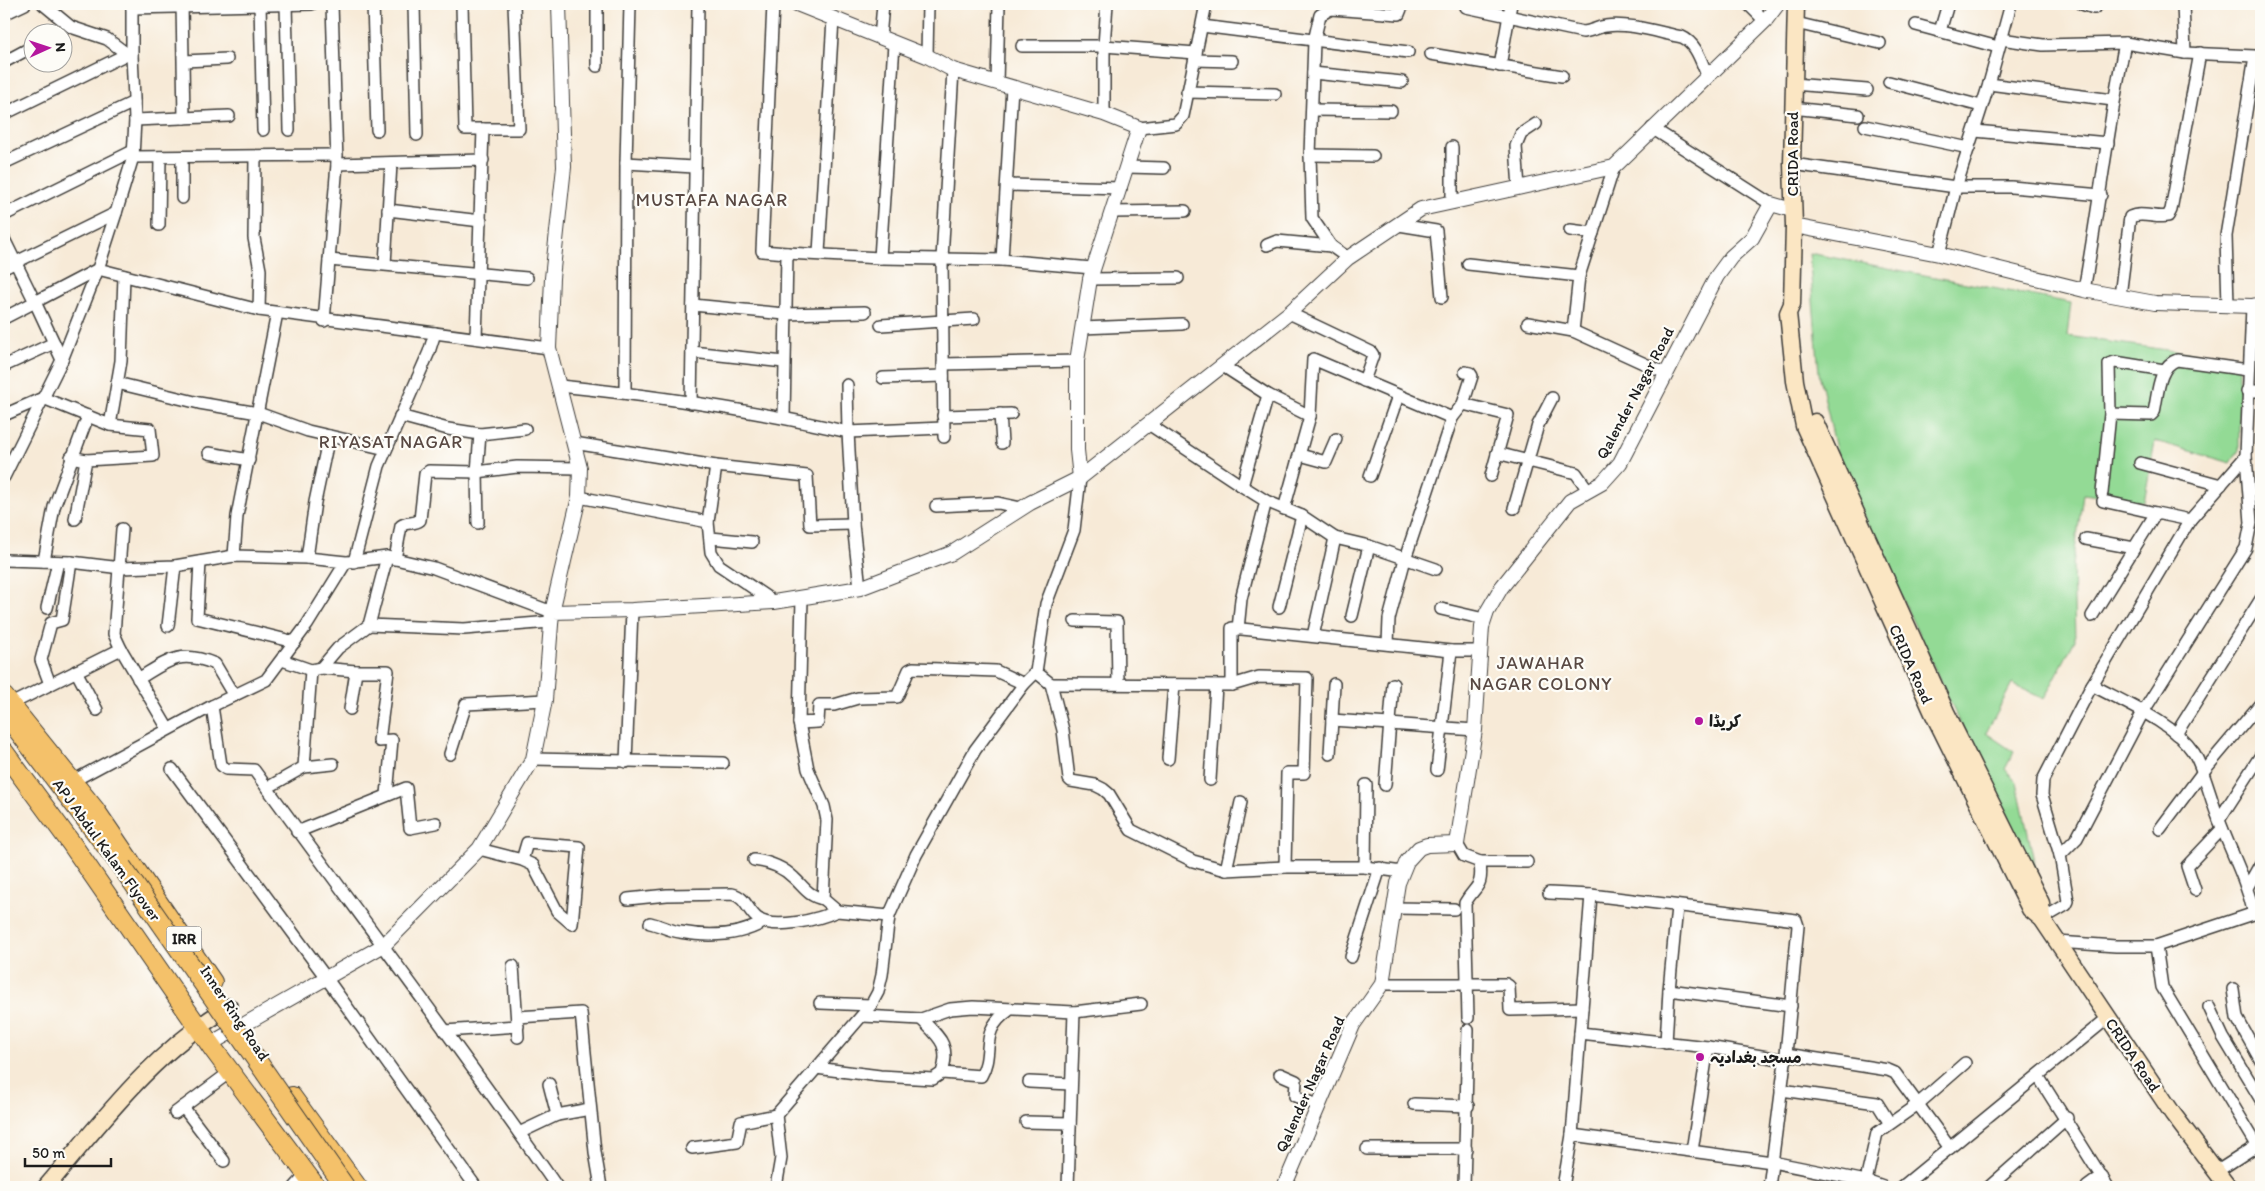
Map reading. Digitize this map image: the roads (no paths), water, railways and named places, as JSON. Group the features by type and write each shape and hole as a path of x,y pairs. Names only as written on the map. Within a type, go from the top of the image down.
{"highway":[{"name":"APJ Abdul Kalam Flyover","path":"6,704 345,1187"},
{"name":"IRR","path":"4,752 71,842 306,1183"}],"main road":[{"name":"CRIDA Road","path":"1796,4 1792,108 1792,304 1798,311 1804,397 1946,712 2041,904 2042,919 2173,1114 2228,1187"},
{"name":"Inner Ring Road","path":"6,704 73,781 101,817 242,1026 358,1187"},
{"path":"46,1187 106,1113 158,1059 198,1025 229,1007"}],"street":[{"path":"4,14 25,4"},
{"path":"43,4 59,22"},
{"path":"260,4 263,130"},
{"path":"286,4 288,130"},
{"path":"4,477 62,360 98,269 133,154 135,120 129,55 132,6 312,4"},
{"path":"324,320 337,159 332,4"},
{"path":"373,4 377,130"},
{"path":"414,4 417,135"},
{"path":"462,4 465,129 519,129 514,4"},
{"path":"210,1044 384,945 479,848 533,759 545,700 551,617 579,497 580,468 549,348 552,278 564,168 559,4"},
{"path":"597,4 597,66"},
{"path":"625,392 626,163 630,4"},
{"path":"691,403 698,4"},
{"path":"773,4 762,252 819,253 880,258 1002,260 1091,273 1178,278"},
{"path":"797,4 927,56 953,70 1104,114 1139,128 1176,124 1183,116 1206,4"},
{"path":"880,38 883,4"},
{"path":"927,56 928,4"},
{"path":"997,83 999,4"},
{"path":"1104,114 1104,46 1107,4"},
{"path":"1348,258 1331,246 1312,218 1310,155 1314,41 1320,15 1327,9 1401,14 1403,4"},
{"path":"1748,4 1765,21"},
{"path":"1573,331 1579,276 1614,167 1652,128 1765,21 1778,4"},
{"path":"1940,31 1948,4"},
{"path":"1939,254 1956,187 1975,131 2011,4"},
{"path":"2082,4 2094,8 2098,4"},
{"path":"2183,4 2185,53"},
{"path":"182,5 184,118"},
{"path":"1466,7 1510,9 1584,32 1594,31 1605,26 1619,26 1682,37 1694,46 1707,75"},
{"path":"1500,66 1510,9"},
{"path":"819,253 833,19"},
{"path":"1796,24 1880,43"},
{"path":"1916,25 2000,43 2043,46 2125,43 2185,53 2255,56 2226,236 2228,305"},
{"path":"1202,26 1304,37 1314,41 1408,52"},
{"path":"72,31 108,39 129,55"},
{"path":"2084,290 2101,195 2114,100 2125,43"},
{"path":"880,258 894,44"},
{"path":"1022,46 1104,46 1232,61"},
{"path":"4,62 22,52"},
{"path":"2120,296 2130,217 2140,215 2164,217 2168,216 2171,210 2200,53"},
{"path":"1431,54 1562,76"},
{"path":"4,114 129,55"},
{"path":"184,61 227,59"},
{"path":"943,427 942,258 953,70"},
{"path":"1313,73 1402,82"},
{"path":"1888,82 1982,106"},
{"path":"1793,84 1867,90"},
{"path":"1989,84 2114,100"},
{"path":"1002,260 1012,87"},
{"path":"1187,92 1275,94"},
{"path":"4,163 134,102"},
{"path":"1792,108 1858,115"},
{"path":"1312,110 1391,111"},
{"path":"135,120 229,116"},
{"path":"1519,188 1516,146 1521,134 1536,124"},
{"path":"1865,126 1969,148"},
{"path":"692,1148 737,1142 741,1122 776,1115 871,1005 878,992 882,975 889,916 916,855 975,750 1024,684 1036,672 1046,604 1074,530 1080,478 1077,450 1077,361 1091,273 1121,188 1139,128"},
{"path":"1652,128 1793,218 2084,290 2155,303 2256,305 2247,391 2246,456 2251,522 2246,548 2143,712 2077,838 2060,855"},
{"path":"476,338 483,129"},
{"path":"1975,131 2108,143"},
{"path":"1452,147 1452,203"},
{"path":"4,215 133,154 182,158 337,159 391,164 483,160"},
{"path":"1310,155 1373,156"},
{"path":"159,225 160,157"},
{"path":"256,157 254,238 260,270 259,310"},
{"path":"182,158 182,198"},
{"path":"626,163 694,167"},
{"path":"385,264 391,164"},
{"path":"1792,164 1956,187 2011,187 2101,195"},
{"path":"1127,167 1164,168"},
{"path":"369,625 464,629 551,617 632,610 774,602 860,588 952,553 1021,508 1080,478 1150,425 1289,313 1348,258 1421,209 1614,167"},
{"path":"1007,184 1121,188"},
{"name":"Qalender Nagar Road","path":"1284,1187 1353,1025 1382,984 1402,872 1407,861 1419,848 1427,845 1457,844 1474,730 1484,619 1501,588 1526,554 1570,502 1602,483 1620,464 1717,276 1731,257 1752,238 1771,204"},
{"path":"388,210 481,221"},
{"path":"1112,212 1184,211"},
{"path":"4,268 116,213"},
{"path":"1399,225 1436,231 1442,296"},
{"path":"1570,230 1593,233"},
{"path":"4,238 62,360"},
{"path":"1267,245 1277,241 1331,246"},
{"path":"784,417 787,252"},
{"path":"329,260 527,278"},
{"path":"1468,264 1579,276"},
{"path":"4,318 98,269 259,310 549,348"},
{"path":"110,425 121,361 124,276"},
{"path":"693,304 785,314 865,312"},
{"path":"234,556 237,516 277,313"},
{"path":"1289,313 1370,352 1373,355 1364,381"},
{"path":"881,325 974,319"},
{"path":"1528,323 1573,331 1667,374"},
{"path":"1082,328 1182,324"},
{"path":"73,781 168,729 266,680 295,642 350,562 386,449 429,352 434,333"},
{"path":"4,366 54,343"},
{"path":"692,352 784,362"},
{"path":"1284,509 1310,416 1313,359 1452,418"},
{"path":"2110,414 2151,416 2154,412 2164,370 2169,363 2186,360 2248,370"},
{"path":"943,364 1077,361"},
{"path":"2164,370 2111,362 2109,364 2110,414 2103,497 2156,513 2190,520"},
{"path":"1223,366 1268,395 1310,416"},
{"path":"1388,644 1389,619 1404,559 1452,418 1463,404 1472,376 1470,373 1465,372"},
{"path":"883,378 943,376"},
{"path":"117,383 199,403 258,413 330,436 386,449"},
{"path":"847,385 853,524 860,588"},
{"path":"560,386 625,392 784,417 848,432 943,427 1006,414 1002,444"},
{"path":"2247,391 2261,391"},
{"path":"1242,486 1268,395"},
{"path":"1370,476 1398,396"},
{"path":"4,415 43,398 110,425 150,430 153,456 86,460 71,457"},
{"path":"1514,508 1538,425 1552,398"},
{"path":"1463,404 1508,415 1491,476"},
{"path":"44,561 54,507 71,457 88,416"},
{"path":"400,416 448,430 480,434 525,430"},
{"path":"1150,425 1266,501 1302,516 1335,538 1369,546 1436,569"},
{"path":"478,523 477,472 480,434"},
{"path":"306,558 315,502 330,436"},
{"path":"1300,454 1326,462 1336,439"},
{"path":"574,442 716,466 807,476 810,525 853,524"},
{"path":"209,453 249,460"},
{"path":"1497,453 1576,473 1588,490"},
{"path":"2042,919 2066,905 2068,901 2060,855 2041,788 2043,780 2092,685 2190,520 2246,456"},
{"path":"75,519 86,460"},
{"path":"2140,463 2221,485"},
{"path":"716,466 708,522 711,552 719,565 774,602"},
{"path":"304,767 316,669 338,648 369,625 401,526 405,523 416,523 420,520 425,474 429,471 477,472 517,467 580,468"},
{"path":"579,497 708,522"},
{"path":"1238,629 1241,599 1266,501"},
{"path":"936,506 998,503 1021,508"},
{"path":"2092,616 2156,513"},
{"path":"1279,607 1302,516"},
{"path":"122,529 121,568 114,634 168,729"},
{"path":"711,538 752,542"},
{"path":"1313,636 1335,538"},
{"path":"2086,539 2134,548"},
{"path":"1352,616 1369,546"},
{"path":"4,560 70,562 121,568 175,566 234,556 306,558 350,562 391,558 434,568 551,617"},
{"path":"47,608 58,562"},
{"path":"50,684 42,656 51,623 62,620 70,562"},
{"path":"200,562 197,618 295,642"},
{"path":"168,626 175,566"},
{"path":"802,598 799,722 808,769 824,806 827,820 822,899"},
{"path":"2176,734 2261,599"},
{"path":"1441,609 1484,619"},
{"path":"626,762 632,610"},
{"path":"1075,621 1117,622 1118,683"},
{"path":"1232,685 1232,628 1451,650 1480,651"},
{"path":"6,704 121,648"},
{"path":"1437,770 1451,650"},
{"path":"138,679 172,658 182,656 215,664 234,696"},
{"path":"282,660 316,669 388,671 379,741 392,740 387,795"},
{"path":"799,722 818,722 819,705 834,705 858,698 897,697 909,670 913,668 996,671 1024,684"},
{"path":"76,671 97,710"},
{"path":"350,710 356,671"},
{"path":"1036,672 1051,684 1063,730 1068,776 1071,781 1095,785 1103,789 1109,794 1127,826 1136,833 1193,861 1226,870 1285,867 1365,867 1402,872"},
{"path":"1051,684 1118,683 1216,686 1232,685 1259,677 1307,678 1304,773 1287,773 1285,867"},
{"path":"1330,754 1334,684"},
{"path":"1385,785 1393,684"},
{"path":"1168,758 1174,685"},
{"path":"2057,942 2116,946 2156,946 2257,913 2248,886 2220,824 2194,753 2176,734 2143,712 2092,685"},
{"path":"1210,780 1216,686"},
{"path":"450,754 466,704 545,700"},
{"path":"2160,829 2202,773 2261,703"},
{"path":"212,706 220,765 226,769 254,770 297,832 384,945 557,1187"},
{"path":"1332,720 1474,730"},
{"path":"2195,890 2187,866 2220,824 2261,755"},
{"path":"533,759 723,763"},
{"path":"266,788 304,767 333,764"},
{"path":"172,769 327,979 476,1187"},
{"path":"1365,867 1366,785"},
{"path":"297,832 406,788 410,828 436,823"},
{"path":"1226,870 1241,802"},
{"path":"479,848 533,865 557,911 572,924 579,847 527,843 522,860"},
{"path":"1457,844 1464,856 1480,862 1527,862"},
{"path":"754,860 769,862 786,870 810,895 822,899 837,911"},
{"path":"1464,1187 1468,1106 1465,903 1479,886 1480,862"},
{"path":"2248,886 2261,863"},
{"path":"1352,957 1380,868"},
{"path":"1549,893 1591,895 1796,920 1798,926 1792,1006 1769,1187"},
{"path":"628,899 667,895 739,895 752,913 764,922"},
{"path":"1563,1187 1572,1135 1591,895"},
{"path":"1666,1043 1677,906"},
{"path":"1395,908 1454,909"},
{"path":"650,923 678,932 718,934 751,930 764,922 818,919 837,911 889,916"},
{"path":"2156,946 2162,987 2259,1144 2216,1172"},
{"path":"513,966 518,1027"},
{"path":"1382,984 1508,984 1510,1010 1582,1008"},
{"path":"2233,989 2237,1018 2261,1061"},
{"path":"1669,990 1792,1006"},
{"path":"820,1003 871,1005"},
{"path":"863,1016 920,1019 961,1007 1074,1012 1140,1004"},
{"path":"2209,1007 2223,1037 2261,1100"},
{"path":"816,1068 880,1076 933,1079 942,1073 981,1076 990,1032 998,1018 1008,1010"},
{"path":"1068,1187 1074,1012"},
{"path":"445,1031 518,1027 581,1013 600,1187"},
{"path":"1902,1187 2109,1017"},
{"path":"920,1019 941,1039 946,1058 942,1073"},
{"path":"1580,1033 1888,1070 1901,1078 1950,1148"},
{"path":"1692,1151 1708,1047"},
{"path":"1866,1181 1874,1137 1889,1122 1918,1104 1965,1063"},
{"path":"224,1161 179,1110 230,1072"},
{"path":"1280,1074 1296,1081 1295,1096 1318,1105"},
{"path":"2038,1076 2067,1118 2108,1187"},
{"path":"1029,1082 1071,1084"},
{"path":"549,1084 557,1116"},
{"path":"1781,1090 1877,1103 1889,1122"},
{"path":"1414,1104 1468,1106"},
{"path":"519,1132 557,1116 590,1108"},
{"path":"776,1115 781,1158 776,1187"},
{"path":"1989,1187 2067,1118"},
{"path":"1026,1122 1070,1123"},
{"path":"1572,1135 1772,1162 1866,1181 1883,1187"},
{"path":"1367,1149 1466,1150"},
{"path":"2087,1187 2102,1176"}],"place":[{"name":"کریڈا","path":"1699,721"},
{"name":"مسجد بغدادیہ","path":"1700,1057"}],"district":[{"name":"MUSTAFA NAGAR","path":"712,200"},
{"name":"RIYASAT NAGAR","path":"391,442"},
{"name":"JAWAHAR NAGAR COLONY","path":"1541,673"}]}
